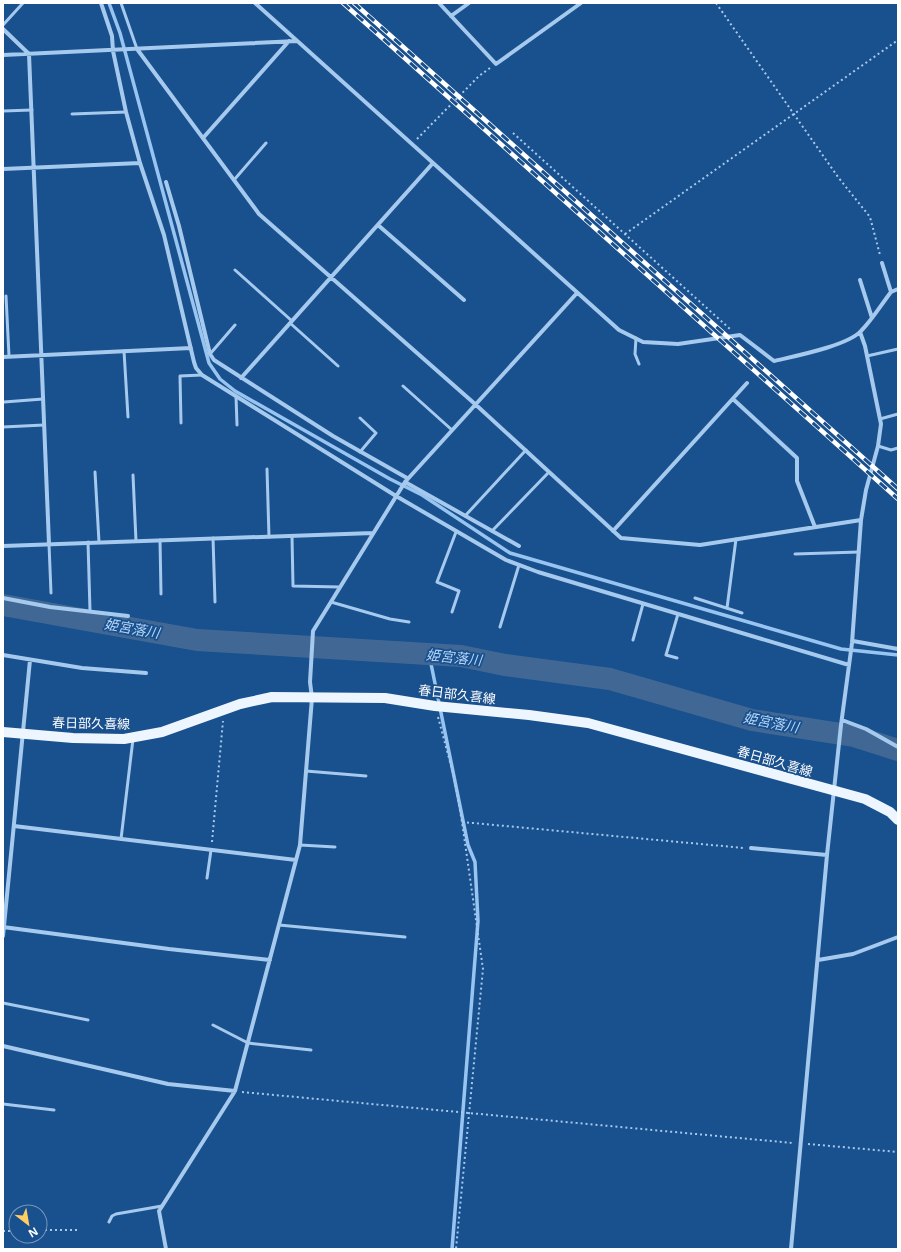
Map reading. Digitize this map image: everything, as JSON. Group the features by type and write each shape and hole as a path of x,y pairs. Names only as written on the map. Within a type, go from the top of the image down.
{"main road":[{"name":"春日部久喜線","path":"3,732 73,738 124,739 180,726 240,704 272,697 385,698 435,706 529,715 588,724 835,787 865,799 890,812 898,820"}],"street":[{"path":"101,3 112,36 113,51 126,112 140,163 164,235 196,368 202,375 456,532 506,560 643,604 850,663"},
{"path":"255,3 619,330 643,342 678,344 740,335 774,361 808,354 837,344 860,332 891,292 898,289"},
{"path":"439,3 496,64 581,3"},
{"path":"450,16 469,3"},
{"path":"3,30 30,54 49,544"},
{"path":"203,138 289,41"},
{"path":"3,56 297,41"},
{"path":"137,49 259,214 475,404 621,538 700,545 862,520"},
{"path":"3,169 140,163"},
{"path":"241,378 433,163"},
{"path":"166,182 179,226 210,354 214,360 333,436 407,478"},
{"path":"378,225 464,300"},
{"path":"882,263 891,292"},
{"path":"860,280 872,318"},
{"path":"166,1249 159,1211 235,1091 300,845 312,698 310,682 313,631 407,478 577,293"},
{"path":"791,1249 827,855 841,722 850,663 862,520 866,490 878,446 880,419 867,356 860,332"},
{"path":"3,356 191,348"},
{"path":"613,531 747,383"},
{"path":"733,399 797,458 797,481 815,527"},
{"path":"404,482 518,546"},
{"path":"3,546 373,533"},
{"path":"3,598 50,607 128,616"},
{"path":"852,642 898,648"},
{"path":"3,655 82,668 146,673"},
{"path":"3,936 30,660"},
{"path":"841,722 866,729 898,747"},
{"path":"14,826 296,860"},
{"path":"751,848 827,855"},
{"path":"3,927 270,960"},
{"path":"818,960 853,954 898,937"},
{"path":"3,1046 168,1084 235,1091"}],"lane":[{"path":"3,25 23,3"},
{"path":"121,3 137,49"},
{"path":"3,111 32,110"},
{"path":"72,114 126,112"},
{"path":"234,180 266,143"},
{"path":"235,270 338,366"},
{"path":"6,296 9,356"},
{"path":"210,354 235,325"},
{"path":"636,338 635,354 639,364"},
{"path":"867,356 898,349"},
{"path":"124,351 128,417"},
{"path":"181,423 180,376 202,375"},
{"path":"403,386 452,430"},
{"path":"236,396 237,425"},
{"path":"4,402 43,399"},
{"path":"880,419 898,414"},
{"path":"360,418 376,433 360,452"},
{"path":"3,427 44,425"},
{"path":"878,446 891,450 898,448"},
{"path":"465,516 526,450"},
{"path":"267,469 269,536"},
{"path":"96,472 99,542"},
{"path":"492,532 549,472"},
{"path":"132,475 136,541"},
{"path":"452,612 459,591 438,582 456,532"},
{"path":"292,536 293,586 340,587"},
{"path":"213,538 215,602"},
{"path":"727,608 736,539"},
{"path":"160,540 161,594"},
{"path":"88,542 90,611"},
{"path":"49,544 51,593"},
{"path":"795,554 859,552"},
{"path":"500,627 519,565"},
{"path":"695,598 742,613"},
{"path":"331,602 390,619 409,622"},
{"path":"633,640 643,604"},
{"path":"677,658 666,655 678,614"},
{"path":"121,839 134,737"},
{"path":"306,771 366,776"},
{"path":"300,845 335,847"},
{"path":"207,878 211,850"},
{"path":"280,925 405,937"},
{"path":"3,1003 88,1020"},
{"path":"213,1025 248,1043 311,1050"},
{"path":"3,1104 54,1110"},
{"path":"109,1222 112,1216 116,1214 162,1206"}],"path":[{"path":"716,3 838,177 870,218 882,263"},
{"path":"625,234 898,40"},
{"path":"412,144 479,76 496,64"},
{"path":"513,132 737,335"},
{"path":"435,706 454,777 483,969 456,1249"},
{"path":"211,850 224,710"},
{"path":"462,822 751,848"},
{"path":"235,1091 898,1152"},
{"path":"48,1230 79,1230"}],"waterway":[{"path":"109,3 120,33 209,363 220,379 235,391 390,479 422,495 510,553 841,649 898,655"},
{"name":"姫宮落川","path":"3,605 197,640 461,656 505,665 610,679 752,720 854,736 898,750"},
{"path":"429,654 468,845 475,862 478,921 452,1249"}],"railway":[{"path":"343,3 898,499"},
{"path":"354,3 898,489"}]}
